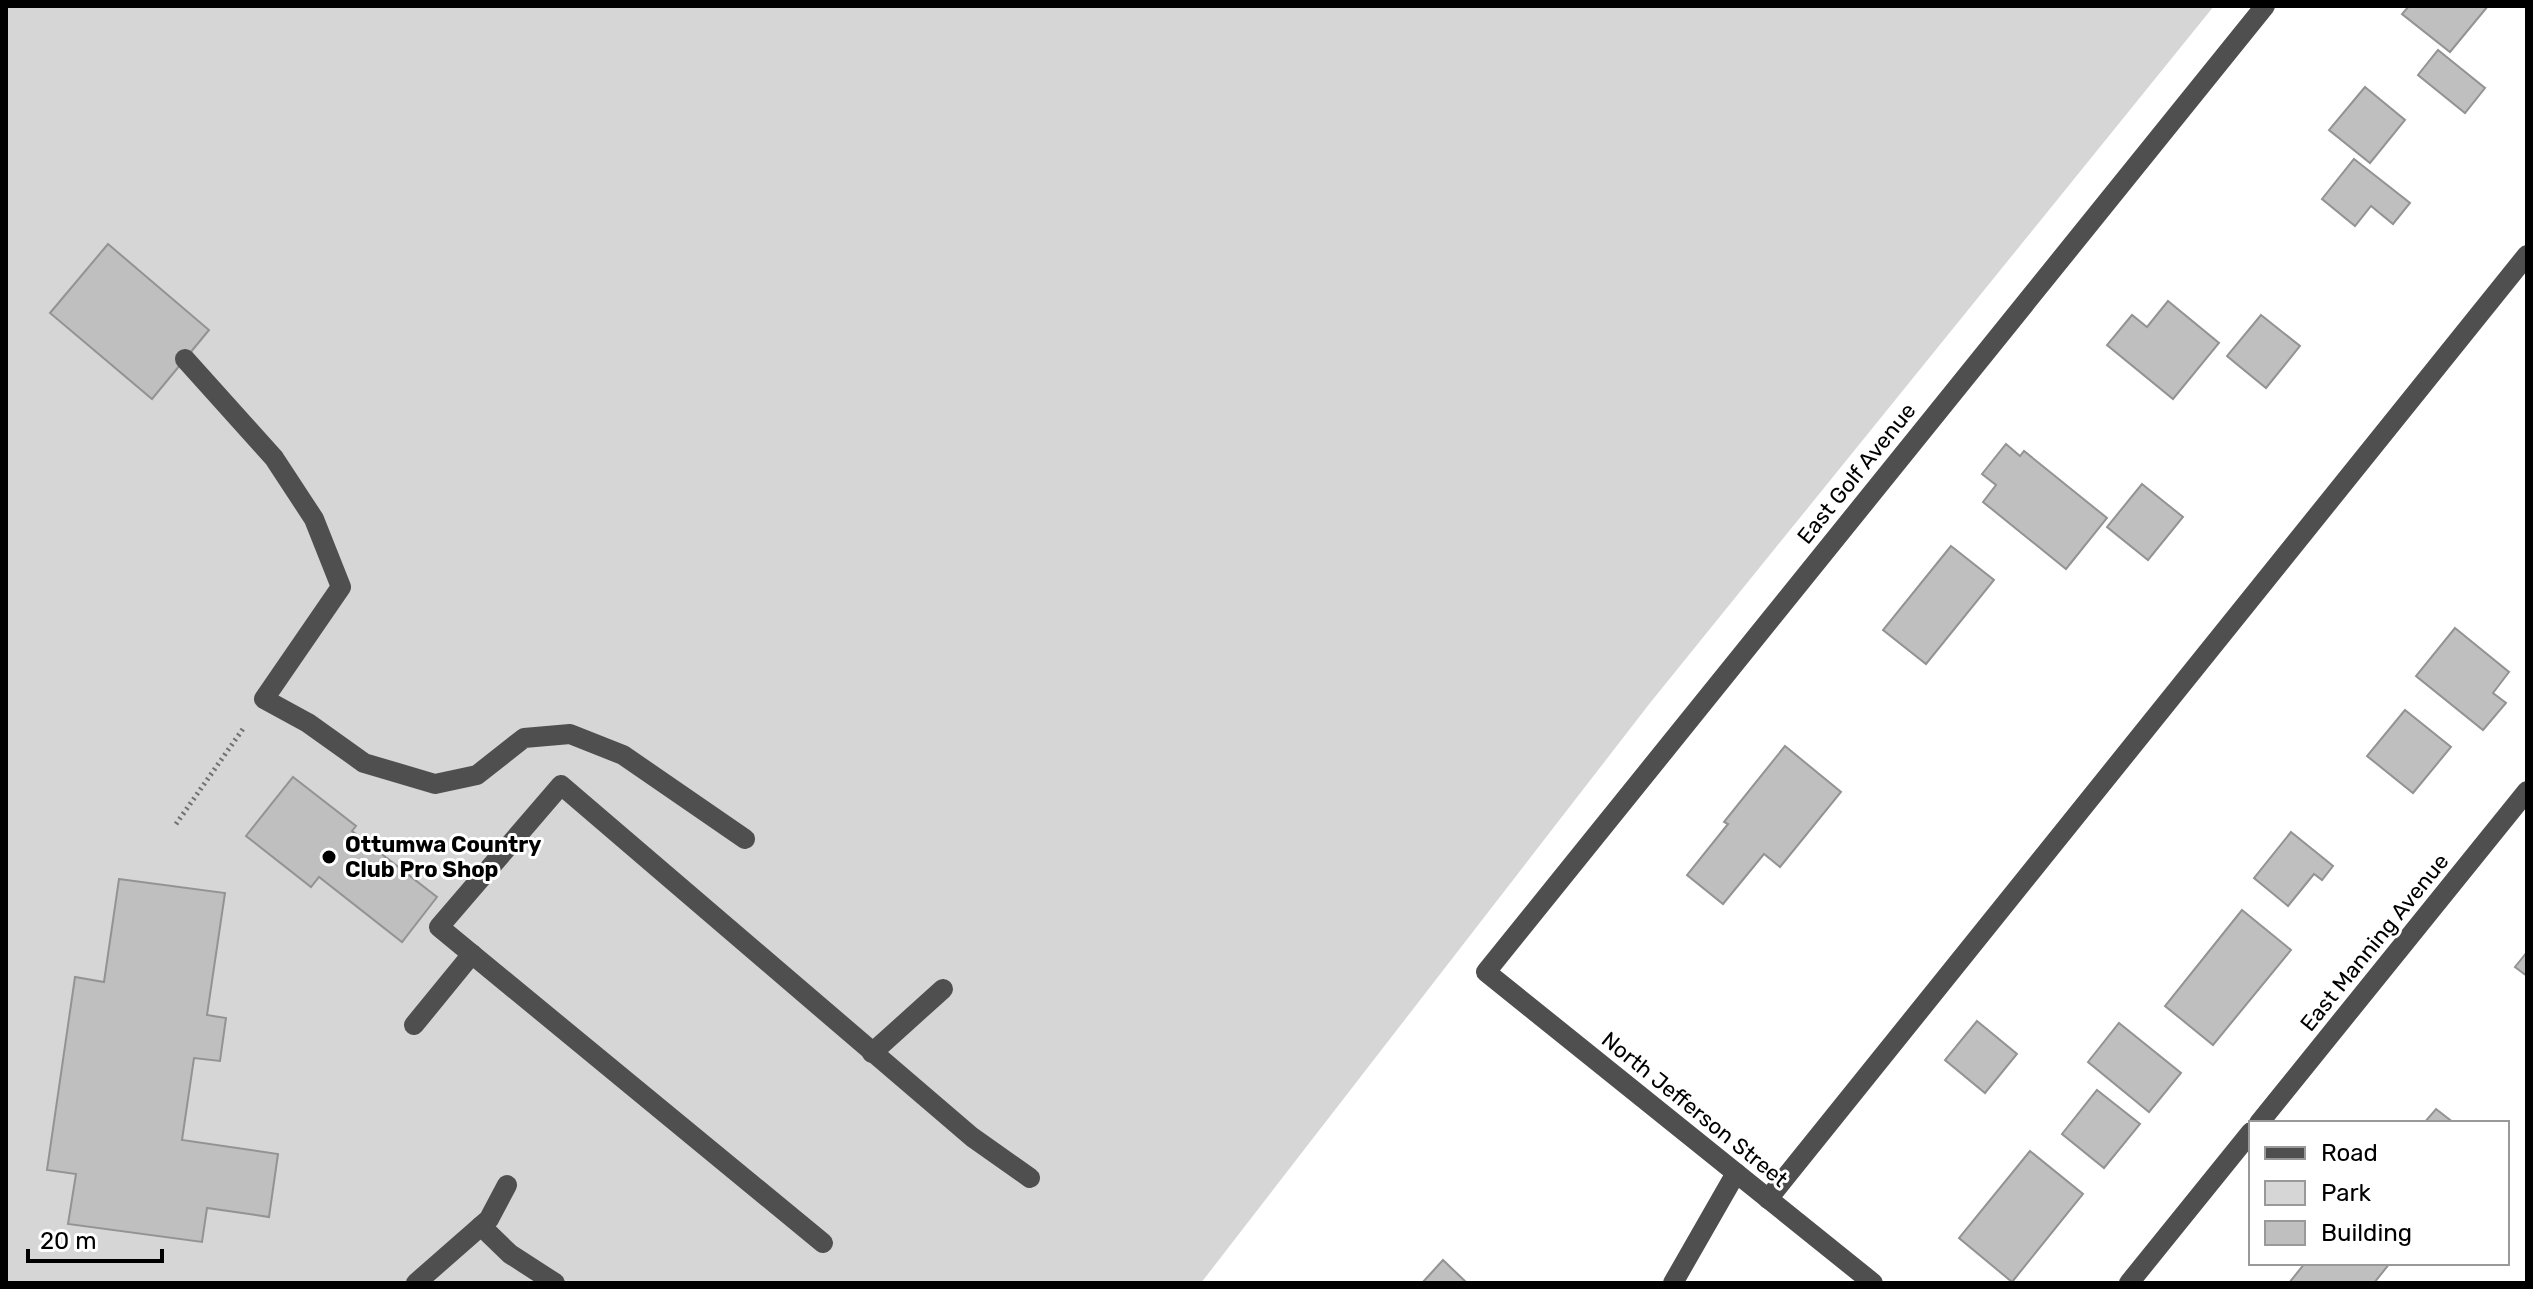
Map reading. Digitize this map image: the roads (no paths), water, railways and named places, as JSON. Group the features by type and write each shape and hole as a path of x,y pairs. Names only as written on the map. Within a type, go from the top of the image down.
{"street":[{"name":"East Golf Avenue","path":"1486,972 2265,6"},
{"path":"1768,1199 2527,255"},
{"path":"185,359 274,458 314,519 341,587 264,699 308,723 364,763 435,784 477,775 524,738 570,734 623,755 745,839"},
{"path":"823,1243 439,927 561,785 972,1137 1030,1178"},
{"name":"East Manning Avenue","path":"2261,1121 2527,791"},
{"path":"414,1025 472,954"},
{"name":"North Jefferson Street","path":"1486,972 1873,1283"},
{"path":"872,1053 943,989"},
{"path":"2129,1283 2249,1134"},
{"path":"1673,1283 1736,1173"},
{"path":"416,1283 489,1219 507,1185"},
{"path":"481,1226 510,1254 555,1283"}],"place":[{"name":"Ottumwa Country Club Pro Shop","path":"329,857"}]}
